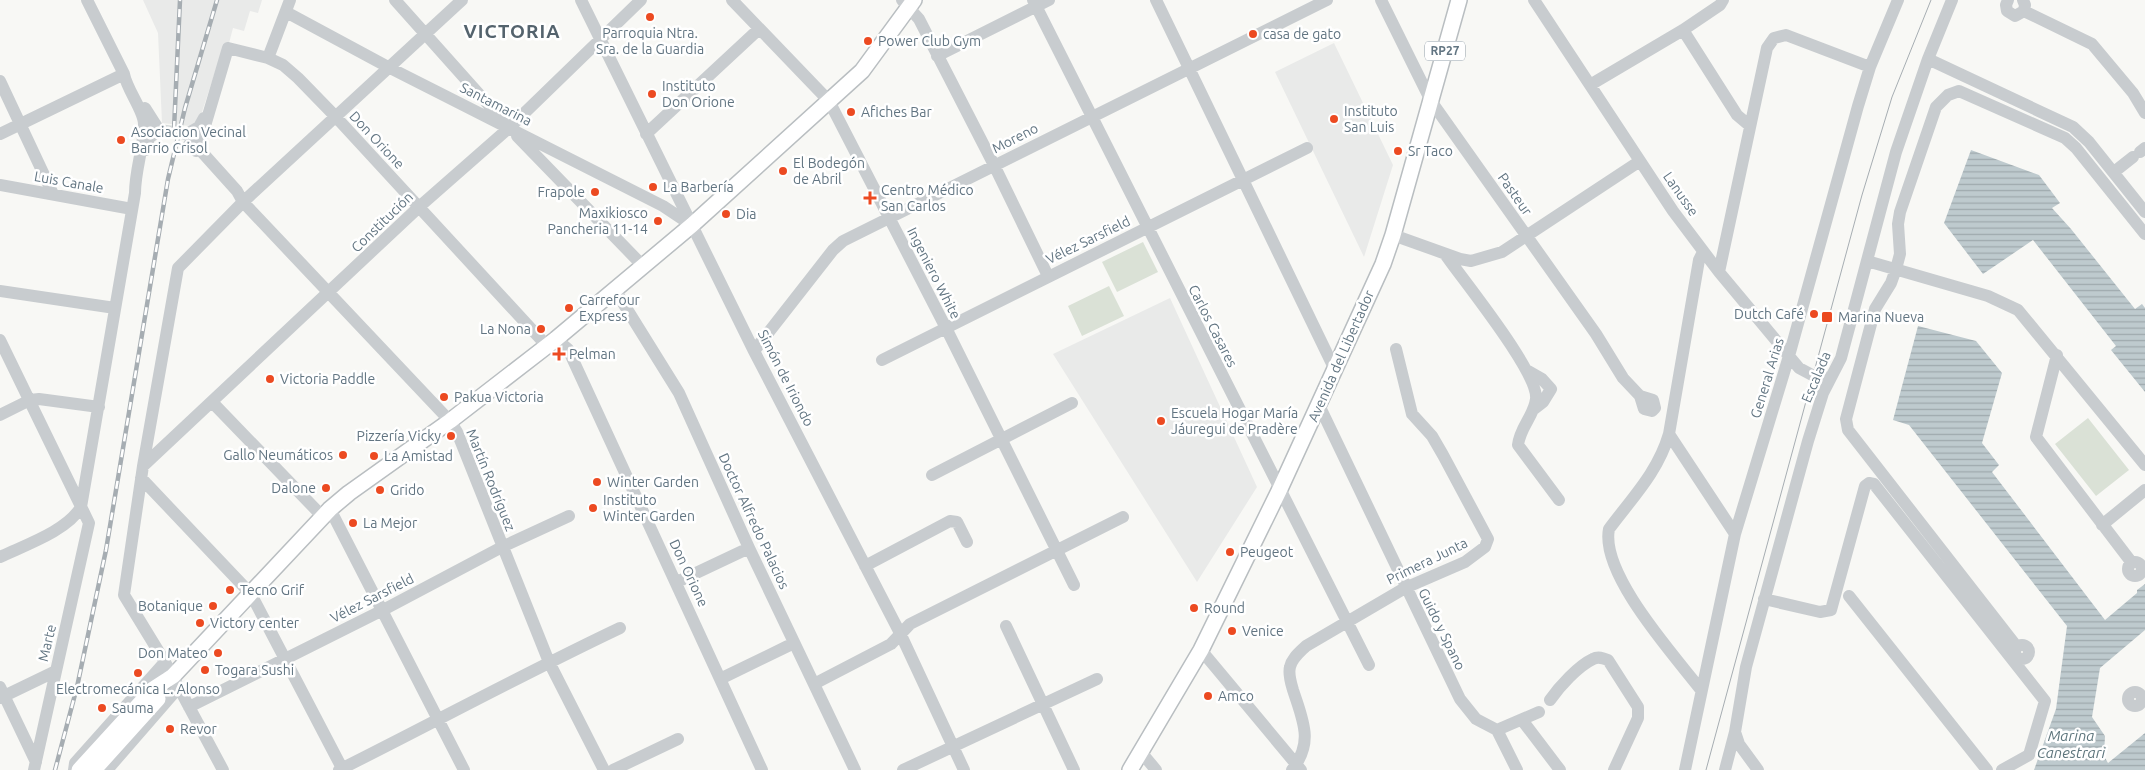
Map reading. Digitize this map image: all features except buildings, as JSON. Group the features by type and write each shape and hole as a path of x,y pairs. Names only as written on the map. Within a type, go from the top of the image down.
{"main road":[{"name":"Avenida del Libertador","path":"1130,770 1201,650 1280,491 1393,235 1459,0"},
{"path":"94,770 176,682 251,594 327,513 349,493 450,421 552,343 692,225 862,71 909,2"},
{"path":"76,768 153,689 176,682"}],"street":[{"path":"87,0 124,74 126,84 144,121 135,178 135,193"},
{"path":"395,0 509,128 643,266"},
{"path":"223,770 165,662 124,595 141,478 178,268 243,202 462,0"},
{"name":"Simón de Iriondo","path":"581,0 754,351 901,635 964,770"},
{"name":"Constitución","path":"143,466 330,293 418,207 509,128 641,0"},
{"name":"Ingeniero White","path":"732,0 829,101 946,328 1074,585"},
{"path":"937,56 1035,3 1049,0"},
{"path":"1156,0 1191,68 1335,370"},
{"name":"Moreno","path":"754,351 833,250 843,241 1327,0"},
{"name":"Pasteur","path":"1381,0 1431,101 1596,334 1603,349 1623,378 1640,396"},
{"name":"Lanusse","path":"1534,0 1640,161 1703,252 1799,368 1809,374 1829,378"},
{"path":"1590,85 1683,30 1720,5 1723,0"},
{"name":"General Arias","path":"1685,770 1735,534 1789,356 1858,106 1870,67 1898,0"},
{"name":"Escalada","path":"1725,770 1735,732 1746,667 1808,441 1829,378 1841,358 1896,152 1928,59 1952,0"},
{"path":"2008,0 2006,8 2009,14 2015,16 2023,6 2092,44 2133,94 2145,113"},
{"path":"909,2 994,165 1048,276"},
{"name":"Carlos Casares","path":"1035,3 1146,227 1369,665"},
{"path":"268,58 288,6"},
{"name":"Santamarina","path":"288,6 390,68 663,206 692,225"},
{"path":"646,134 759,29"},
{"path":"1683,30 1737,115 1750,126"},
{"path":"1719,272 1767,48 1774,38 1786,35 1870,67"},
{"path":"196,140 228,48"},
{"path":"228,48 219,62 203,122 195,131 187,134 194,141 199,156 243,202"},
{"name":"Don Orione","path":"228,48 268,58 282,65 335,116 418,207 552,343 568,349 762,770"},
{"path":"1928,59 2073,127 2089,142 2145,212"},
{"path":"0,134 124,74"},
{"path":"0,557 63,525 77,514 81,507 135,193 149,138 159,130 152,121 132,82 124,74"},
{"path":"0,81 53,194"},
{"path":"2017,647 1848,430 1846,419 1875,309 1891,283 1896,269 1900,254 1898,224 1900,212 1936,107 1940,101 1953,92 1967,93 2066,138 2145,234"},
{"name":"Martín Rodríguez","path":"196,140 231,197 243,202"},
{"name":"Martín Rodríguez","path":"196,140 201,151 236,191 243,202 450,421 457,432 549,662 604,770"},
{"name":"Vélez Sarsfield","path":"882,360 1308,148"},
{"path":"2114,172 2140,152"},
{"path":"1393,235 1445,254 1471,261 1486,258 1502,252 1640,161"},
{"name":"Luis Canale","path":"0,185 132,209"},
{"path":"1701,690 1649,624 1622,583 1613,564 1607,537 1609,530 1651,476 1664,451 1670,434 1699,260 1703,252"},
{"path":"1445,254 1528,371 1542,378 1551,388 1544,402 1534,410 1519,435 1518,445 1559,500"},
{"path":"1866,261 2004,302 2018,310 2057,355 2145,465"},
{"name":"Doctor Alfredo Palacios","path":"615,290 679,393 749,548 855,770"},
{"path":"0,291 115,308"},
{"path":"0,340 81,507"},
{"name":"Primera Junta","path":"1297,768 1304,750 1305,731 1290,681 1290,667 1296,656 1306,646 1405,588 1465,562 1485,546 1488,539 1432,436 1412,414 1396,349"},
{"path":"2057,355 2036,437 2132,563"},
{"path":"0,415 30,400 39,399 99,407"},
{"path":"212,402 327,513 383,610 464,770"},
{"path":"932,475 1072,403"},
{"name":"Guido y Spano","path":"1319,405 1405,588 1460,699 1476,719 1496,730"},
{"path":"1670,434 1735,534"},
{"path":"141,478 251,594 342,769 439,721 549,662 620,628"},
{"path":"1831,610 1866,486 1869,483 1874,484 2045,701 2029,755 2002,770"},
{"path":"2102,525 2145,490"},
{"name":"Marte","path":"35,766 89,523 81,507"},
{"name":"Vélez Sarsfield","path":"189,707 383,610 502,547 568,516"},
{"path":"814,684 891,644 910,624 1123,516"},
{"path":"865,566 950,521 956,522 967,542"},
{"path":"677,582 749,548"},
{"path":"1839,582 1987,770"},
{"path":"1764,599 1820,612 1831,610 1849,596"},
{"path":"1006,626 1074,770"},
{"path":"720,679 794,643"},
{"path":"1201,650 1297,768"},
{"path":"1550,700 1564,682 1594,658 1608,660 1638,707 1638,718 1614,770"},
{"path":"76,768 165,662"},
{"path":"35,766 2,694 56,671"},
{"path":"903,770 1097,678"},
{"path":"107,770 176,682"},
{"path":"1517,770 1496,730 1539,712"},
{"path":"1522,720 1560,770"},
{"path":"1735,732 1739,744 1758,770"},
{"path":"613,770 678,739"},
{"path":"1141,752 1156,770"}],"shaded area":[{"path":"143,0 262,0 258,13 250,11 244,31 233,28 228,47 218,63 200,118 190,126 162,123 158,33"},
{"name":"Instituto San Luis","path":"1334,43 1393,165 1364,257 1275,72"},
{"path":"1143,242 1158,272 1117,292 1102,262"},
{"path":"1109,286 1124,316 1082,336 1068,306"},
{"name":"Escuela Hogar María Jáuregui de Pradère","path":"1170,298 1257,487 1197,582 1053,354"},
{"path":"2088,418 2129,470 2096,496 2055,444"}],"water":[{"path":"1971,150 2039,175 2060,203 2052,208 2135,309 2142,304 2145,308 2145,392 2111,350 2116,346 2033,240 1983,274 1944,223"},
{"name":"Marina Canestrari","path":"1918,326 1976,341 2002,373 1982,443 1999,465 1992,472 2105,620 2145,584 2145,630 2100,668 2092,717 2105,736 2104,756 2108,763 2145,733 2145,770 2034,770 2056,709 2067,626 1909,425 1893,420"}],"tunnel":[{"path":"159,130 187,134"}],"tram line":[{"path":"1706,770 1862,195 1892,97 1931,0"}],"railway":[{"path":"174,129 180,0"},
{"path":"55,770 77,687 106,550 168,179 185,108 217,0"}],"place":[{"name":"Parroquia Ntra. Sra. de la Guardia","path":"650,17"},
{"name":"casa de gato","path":"1253,34"},
{"name":"Power Club Gym","path":"868,41"},
{"name":"Instituto Don Orione","path":"652,94"},
{"name":"Afiches Bar","path":"851,112"},
{"name":"Instituto San Luis","path":"1334,119"},
{"name":"Asociacion Vecinal Barrio Crisol","path":"121,140"},
{"name":"Sr Taco","path":"1398,151"},
{"name":"El Bodegón de Abril","path":"783,171"},
{"name":"La Barbería","path":"653,187"},
{"name":"Frapole","path":"595,192"},
{"name":"Centro Médico San Carlos","path":"870,198"},
{"name":"Dia","path":"726,214"},
{"name":"Maxikiosco Pancheria 11-14","path":"658,221"},
{"name":"Carrefour Express","path":"569,308"},
{"name":"Dutch Café","path":"1814,314"},
{"name":"Marina Nueva","path":"1827,317"},
{"name":"La Nona","path":"541,329"},
{"name":"Pelman","path":"559,354"},
{"name":"Victoria Paddle","path":"270,379"},
{"name":"Pakua Victoria","path":"444,397"},
{"name":"Escuela Hogar María Jáuregui de Pradère","path":"1161,421"},
{"name":"Pizzería Vicky","path":"451,436"},
{"name":"Gallo Neumáticos","path":"343,455"},
{"name":"La Amistad","path":"374,456"},
{"name":"Winter Garden","path":"597,482"},
{"name":"Dalone","path":"326,488"},
{"name":"Grido","path":"380,490"},
{"name":"Instituto Winter Garden","path":"593,508"},
{"name":"La Mejor","path":"353,523"},
{"name":"Peugeot","path":"1230,552"},
{"name":"Tecno Grif","path":"230,590"},
{"name":"Botanique","path":"213,606"},
{"name":"Round","path":"1194,608"},
{"name":"Victory center","path":"200,623"},
{"name":"Venice","path":"1232,631"},
{"name":"Don Mateo","path":"218,653"},
{"name":"Togara Sushi","path":"205,670"},
{"name":"Electromecánica L. Alonso","path":"138,673"},
{"name":"Amco","path":"1208,696"},
{"name":"Sauma","path":"102,708"},
{"name":"Revor","path":"170,729"}],"district":[{"name":"VICTORIA","path":"512,31"}]}
